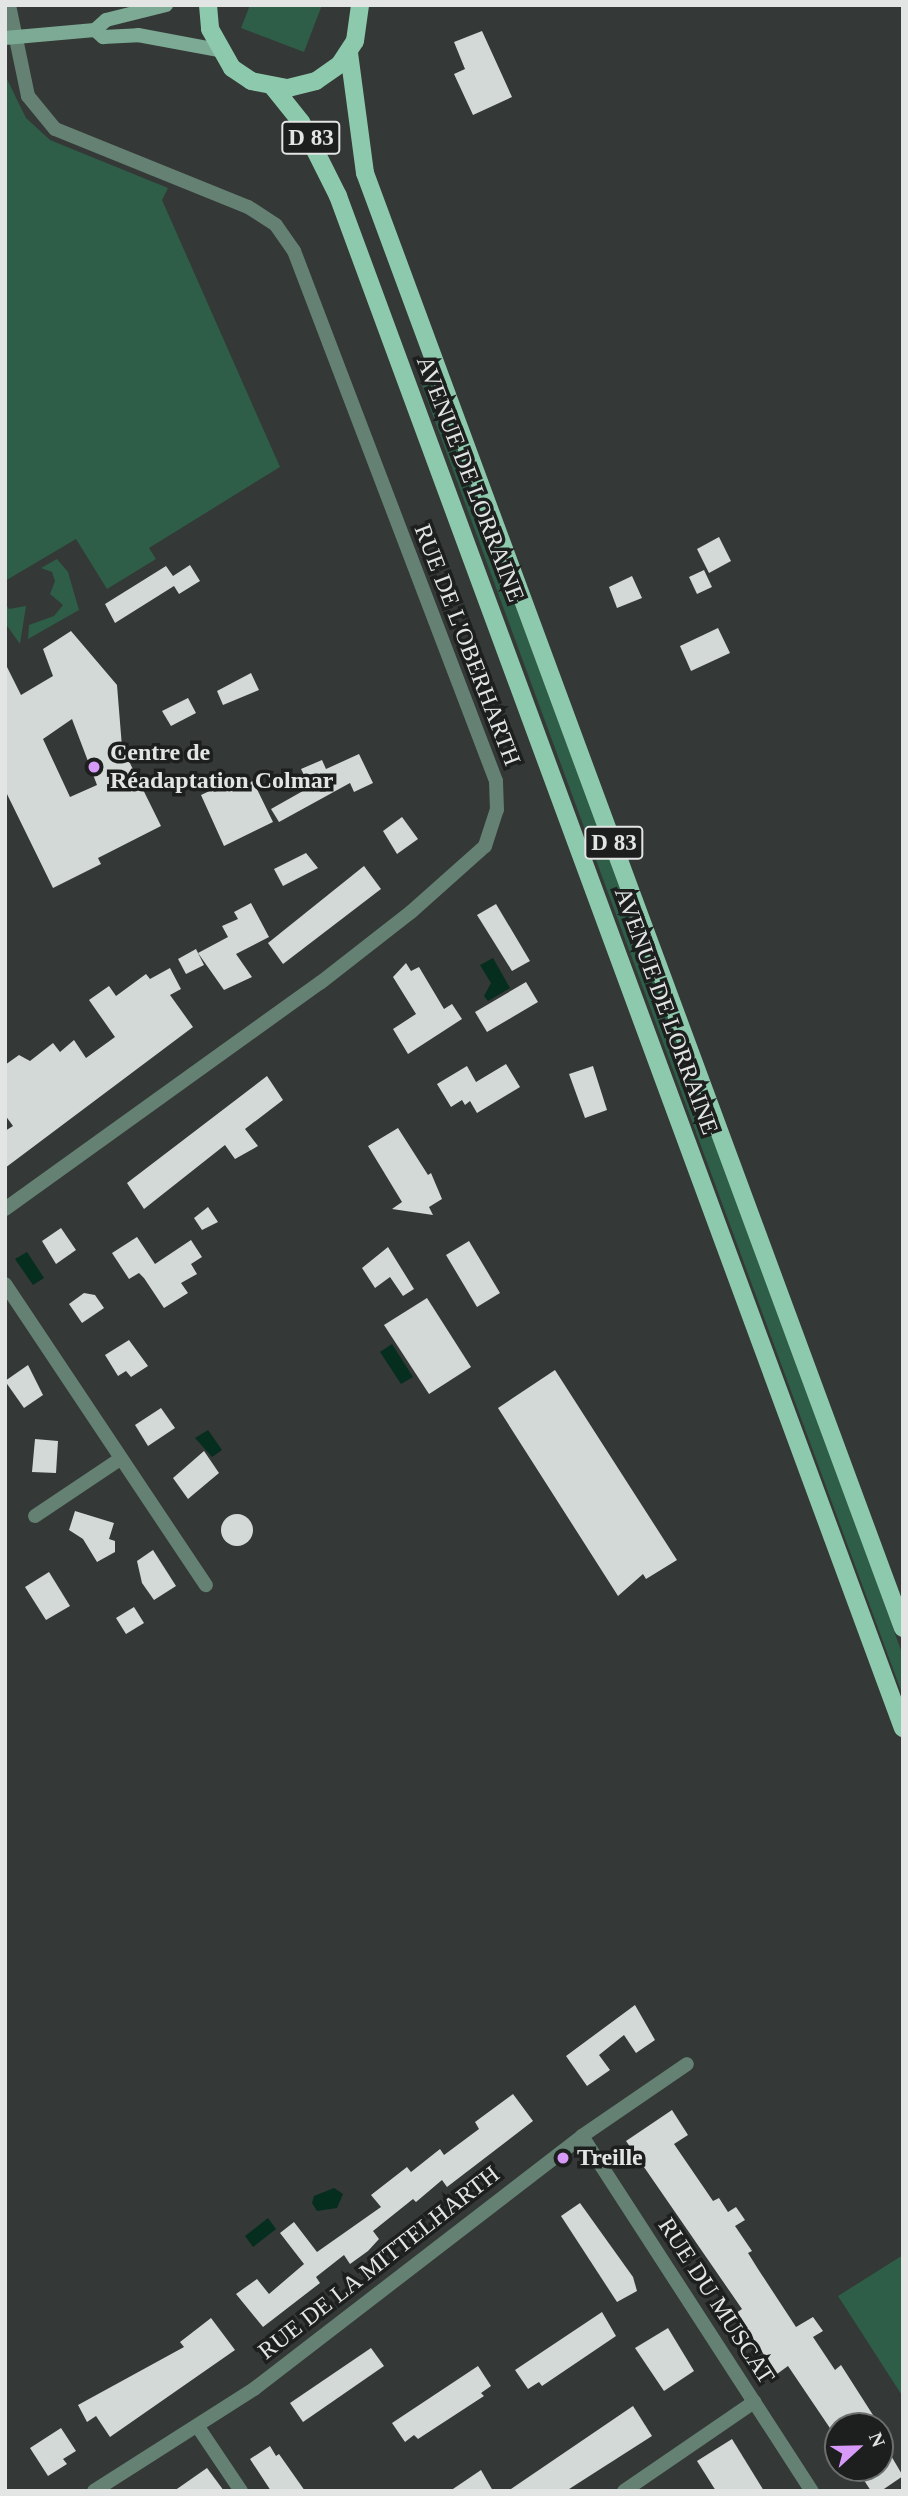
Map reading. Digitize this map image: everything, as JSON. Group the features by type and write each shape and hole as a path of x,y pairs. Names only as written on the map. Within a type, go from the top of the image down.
{"main road":[{"path":"208,5 218,50"},
{"name":"AVENUE DE LORRAINE","path":"360,5 359,27 349,53 365,173 903,1629"},
{"name":"AVENUE DE LORRAINE","path":"218,50 251,81 273,88 301,122 338,196 903,1728"},
{"path":"273,88 316,81 349,53"}],"street":[{"name":"RUE DE L'OBERHARTH","path":"5,1209 320,983 411,912 485,846 497,810 496,781 294,251 276,225 248,207 55,129 28,96 10,37 9,5"},
{"path":"10,37 95,30 106,20 166,5"},
{"path":"95,30 103,37 138,35 218,50"},
{"path":"5,1284 206,1585"},
{"path":"36,1516 120,1459"},
{"name":"RUE DE LA MITTELHARTH","path":"94,2491 254,2389 582,2136 687,2064"},
{"name":"RUE DU MUSCAT","path":"582,2136 812,2491"},
{"path":"624,2491 754,2402"},
{"path":"198,2427 241,2491"}],"shaded area":[{"path":"250,5 322,5 304,52 241,28"},
{"path":"5,75 26,118 50,140 168,188 162,200 280,467 149,548 156,559 107,589 76,539 5,581"},
{"path":"432,383 793,1348 903,1656 903,1696 422,386"},
{"path":"57,559 68,572 79,610 28,639 29,625 54,616 63,605 50,594 55,581 52,572 41,568"},
{"path":"5,603 9,609 26,606 20,644 5,623"},
{"path":"493,958 510,988 488,1001 484,996 491,983 480,965"},
{"path":"27,1252 44,1278 33,1285 15,1259"},
{"path":"392,1344 413,1377 401,1384 380,1352"},
{"path":"208,1430 222,1450 212,1457 195,1438"},
{"path":"334,2188 343,2194 337,2208 317,2211 312,2203 314,2196"},
{"path":"268,2218 276,2229 253,2247 245,2236"},
{"path":"903,2255 903,2397 838,2296"}],"building":[{"path":"482,31 512,97 473,115 454,74 465,69 454,42"},
{"path":"719,537 731,561 709,573 697,549"},
{"path":"190,565 200,581 179,594 174,586 115,623 105,604 166,566 173,576"},
{"path":"704,570 712,587 697,594 689,577"},
{"path":"632,576 642,598 617,608 609,587"},
{"path":"718,628 730,653 691,671 680,646"},
{"path":"71,631 117,685 122,747 161,826 98,858 101,864 53,888 5,790 5,663 21,695 53,676 43,649","holes":["72,719 97,785 70,797 43,739"]},
{"path":"251,673 259,690 223,705 217,691"},
{"path":"188,698 196,713 171,726 162,711"},
{"path":"359,754 373,783 354,792 350,783 279,822 271,809 310,787 301,769 322,760 326,769"},
{"path":"233,780 243,785 253,781 273,822 224,846 201,795"},
{"path":"402,817 418,839 397,854 383,831"},
{"path":"306,853 318,868 283,886 274,869"},
{"path":"364,866 381,889 283,964 268,943"},
{"path":"251,903 269,937 236,954 252,977 224,990 198,953 228,937 222,926 238,919 234,912"},
{"path":"496,904 530,961 512,971 477,915"},
{"path":"196,949 204,965 186,974 178,959"},
{"path":"406,963 411,971 419,967 444,1009 452,1004 462,1019 408,1054 393,1029 416,1014 393,977"},
{"path":"170,968 181,989 170,995 193,1027 5,1168 5,1131 13,1126 5,1115 5,1065 19,1055 30,1061 53,1043 60,1052 74,1040 86,1058 115,1037 89,1000 109,986 116,996 146,974 150,979"},
{"path":"526,982 538,1002 487,1032 475,1012"},
{"path":"506,1064 520,1087 477,1113 470,1101 465,1105 462,1100 451,1107 437,1084 467,1066 476,1082"},
{"path":"593,1066 607,1110 585,1118 569,1074"},
{"path":"267,1076 283,1100 245,1129 258,1146 235,1159 225,1145 144,1209 127,1183"},
{"path":"398,1128 428,1175 431,1173 442,1199 429,1207 433,1215 392,1209 402,1202 368,1146"},
{"path":"208,1207 218,1222 202,1230 194,1218"},
{"path":"61,1228 76,1250 56,1264 42,1241"},
{"path":"137,1237 155,1264 191,1240 202,1257 191,1264 197,1274 181,1283 188,1293 164,1308 144,1278 139,1273 129,1279 112,1253"},
{"path":"469,1241 500,1293 477,1307 446,1255"},
{"path":"388,1247 414,1289 403,1296 390,1277 375,1288 362,1268"},
{"path":"84,1293 95,1295 104,1308 82,1323 69,1304"},
{"path":"427,1298 471,1367 429,1394 384,1325"},
{"path":"129,1340 148,1366 131,1377 126,1371 118,1376 105,1355"},
{"path":"28,1365 43,1395 24,1408 5,1381"},
{"path":"555,1370 677,1560 646,1579 643,1574 618,1596 498,1408"},
{"path":"161,1408 175,1428 148,1446 135,1425"},
{"path":"35,1439 58,1441 56,1473 32,1472"},
{"path":"204,1451 219,1473 188,1499 173,1478"},
{"path":"75,1511 114,1523 109,1539 115,1541 115,1552 97,1562 83,1539 69,1530"},
{"path":"237,1514 248,1519 253,1530 248,1541 237,1546 226,1541 221,1530 226,1519"},
{"path":"153,1550 176,1586 154,1600 142,1583 137,1561"},
{"path":"49,1572 70,1606 46,1620 25,1587"},
{"path":"134,1607 144,1623 126,1634 116,1618"},
{"path":"635,2005 655,2040 636,2053 624,2035 599,2055 610,2070 587,2086 566,2056"},
{"path":"513,2094 533,2121 447,2187 442,2180 416,2202 413,2199 373,2231 379,2239 368,2251 350,2264 344,2255 316,2277 320,2283 263,2327 236,2294 257,2279 269,2294 304,2264 280,2233 294,2222 317,2252 381,2207 371,2195 407,2167 411,2172 440,2149 444,2155 479,2129 475,2122"},
{"path":"672,2110 688,2135 674,2144 713,2201 719,2198 728,2212 736,2207 745,2220 735,2226 752,2251 748,2253 796,2327 813,2317 823,2331 813,2337 835,2370 841,2365 871,2412 824,2412 824,2419 788,2366 777,2374 736,2313 742,2309 626,2141"},
{"path":"580,2203 633,2277 637,2291 617,2302 561,2216"},
{"path":"602,2312 616,2336 542,2386 539,2382 528,2389 515,2370"},
{"path":"211,2318 235,2350 110,2437 96,2416 87,2422 78,2405 184,2347 180,2342"},
{"path":"668,2328 694,2371 664,2391 635,2348"},
{"path":"371,2348 384,2366 303,2422 290,2403"},
{"path":"478,2366 491,2386 481,2393 484,2396 418,2439 414,2435 405,2442 392,2423"},
{"path":"633,2406 652,2436 566,2491 508,2491"},
{"path":"61,2428 76,2451 63,2459 67,2464 48,2476 30,2448"},
{"path":"732,2439 764,2491 716,2491 697,2461"},
{"path":"270,2446 276,2456 279,2454 305,2491 271,2491 250,2459"},
{"path":"894,2461 903,2476 881,2491 871,2491 865,2482 894,2482"},
{"path":"207,2468 224,2491 174,2491"},
{"path":"481,2470 493,2491 450,2491"}],"place":[{"name":"Centre de Réadaptation Colmar","path":"94,767"},
{"name":"Treille","path":"563,2158"}]}
